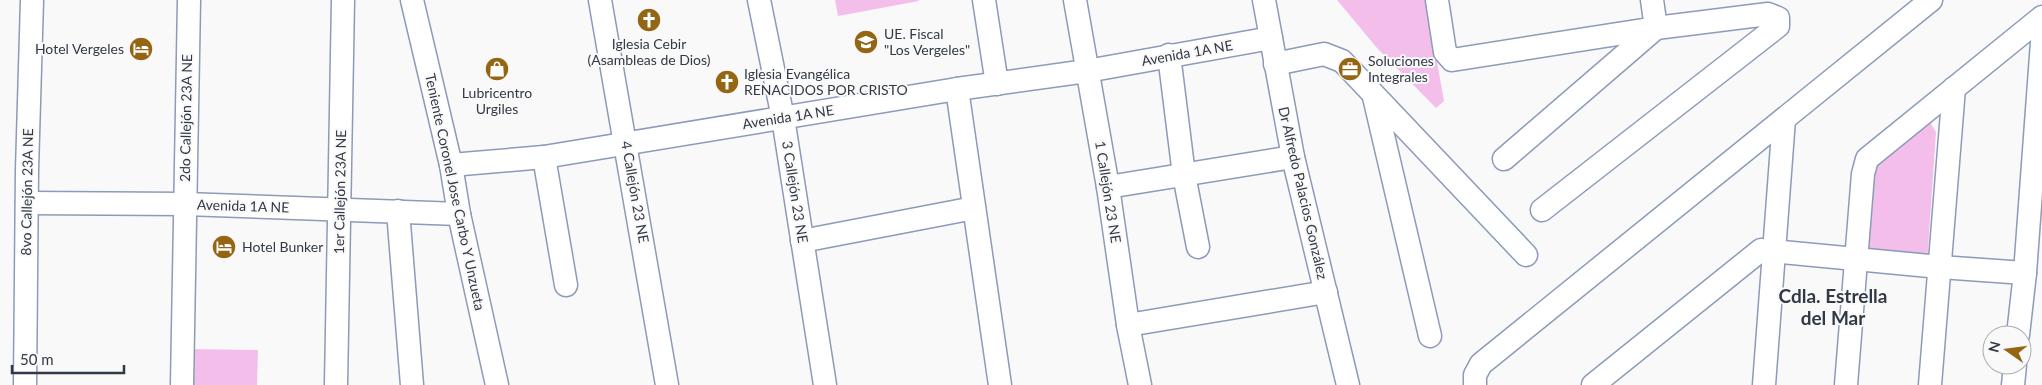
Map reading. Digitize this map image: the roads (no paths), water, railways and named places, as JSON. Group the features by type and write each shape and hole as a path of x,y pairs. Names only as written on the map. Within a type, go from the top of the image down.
{"street":[{"name":"8vo Callejón 23A NE","path":"25,385 32,0"},
{"name":"2do Callejón 23A NE","path":"182,385 189,0"},
{"name":"1er Callejón 23A NE","path":"336,385 343,0"},
{"name":"Teniente Coronel Jose Carbo Y Unzueta","path":"412,0 451,164 458,214 497,385"},
{"name":"4 Callejón 23 NE","path":"600,0 627,144 668,385"},
{"name":"3 Callejón 23 NE","path":"759,0 783,118 825,385"},
{"path":"984,0 997,84"},
{"name":"1 Callejón 23 NE","path":"1075,0 1108,187 1128,325 1140,385"},
{"name":"Dr Alfredo Palacios González","path":"1264,0 1293,158 1348,385"},
{"path":"1437,0 1446,52 1452,60 1656,28 1768,14 1779,20 1778,26 1542,210"},
{"path":"1652,0 1656,28"},
{"path":"1474,385 1475,374 1481,364 1931,0"},
{"path":"1846,385 1863,174 1867,159 2042,17"},
{"path":"1504,159 1656,28"},
{"name":"Avenida 1A NE","path":"451,164 544,157 957,90 1087,71 1271,38"},
{"path":"2019,325 2025,273 2042,42"},
{"path":"1169,55 1184,175 1198,247"},
{"path":"1275,64 1330,55 1342,61 1374,97 1526,255"},
{"path":"1930,385 1954,88"},
{"path":"957,90 1000,385"},
{"path":"1374,97 1430,336"},
{"path":"1764,385 1768,250 1777,125"},
{"path":"544,157 566,285"},
{"path":"1108,187 1293,158"},
{"name":"Avenida 1A NE","path":"27,203 185,204 339,208 458,214"},
{"path":"802,241 974,208"},
{"path":"398,211 412,385"},
{"path":"1749,385 1768,250"},
{"path":"1593,385 1768,250 1856,260 2025,273"},
{"path":"1128,325 1326,292"}],"place":[{"name":"Iglesia Cebir (Asambleas de Dios)","path":"649,20"},
{"name":"UE. Fiscal \"Los Vergeles\"","path":"866,42"},
{"name":"Hotel Vergeles","path":"141,49"},
{"name":"Lubricentro Urgiles","path":"497,69"},
{"name":"Soluciones Integrales","path":"1350,69"},
{"name":"Iglesia Evangélica RENACIDOS POR CRISTO","path":"727,82"},
{"name":"Hotel Bunker","path":"224,247"}],"district":[{"name":"Cdla. Estrella del Mar","path":"1833,307"}]}
